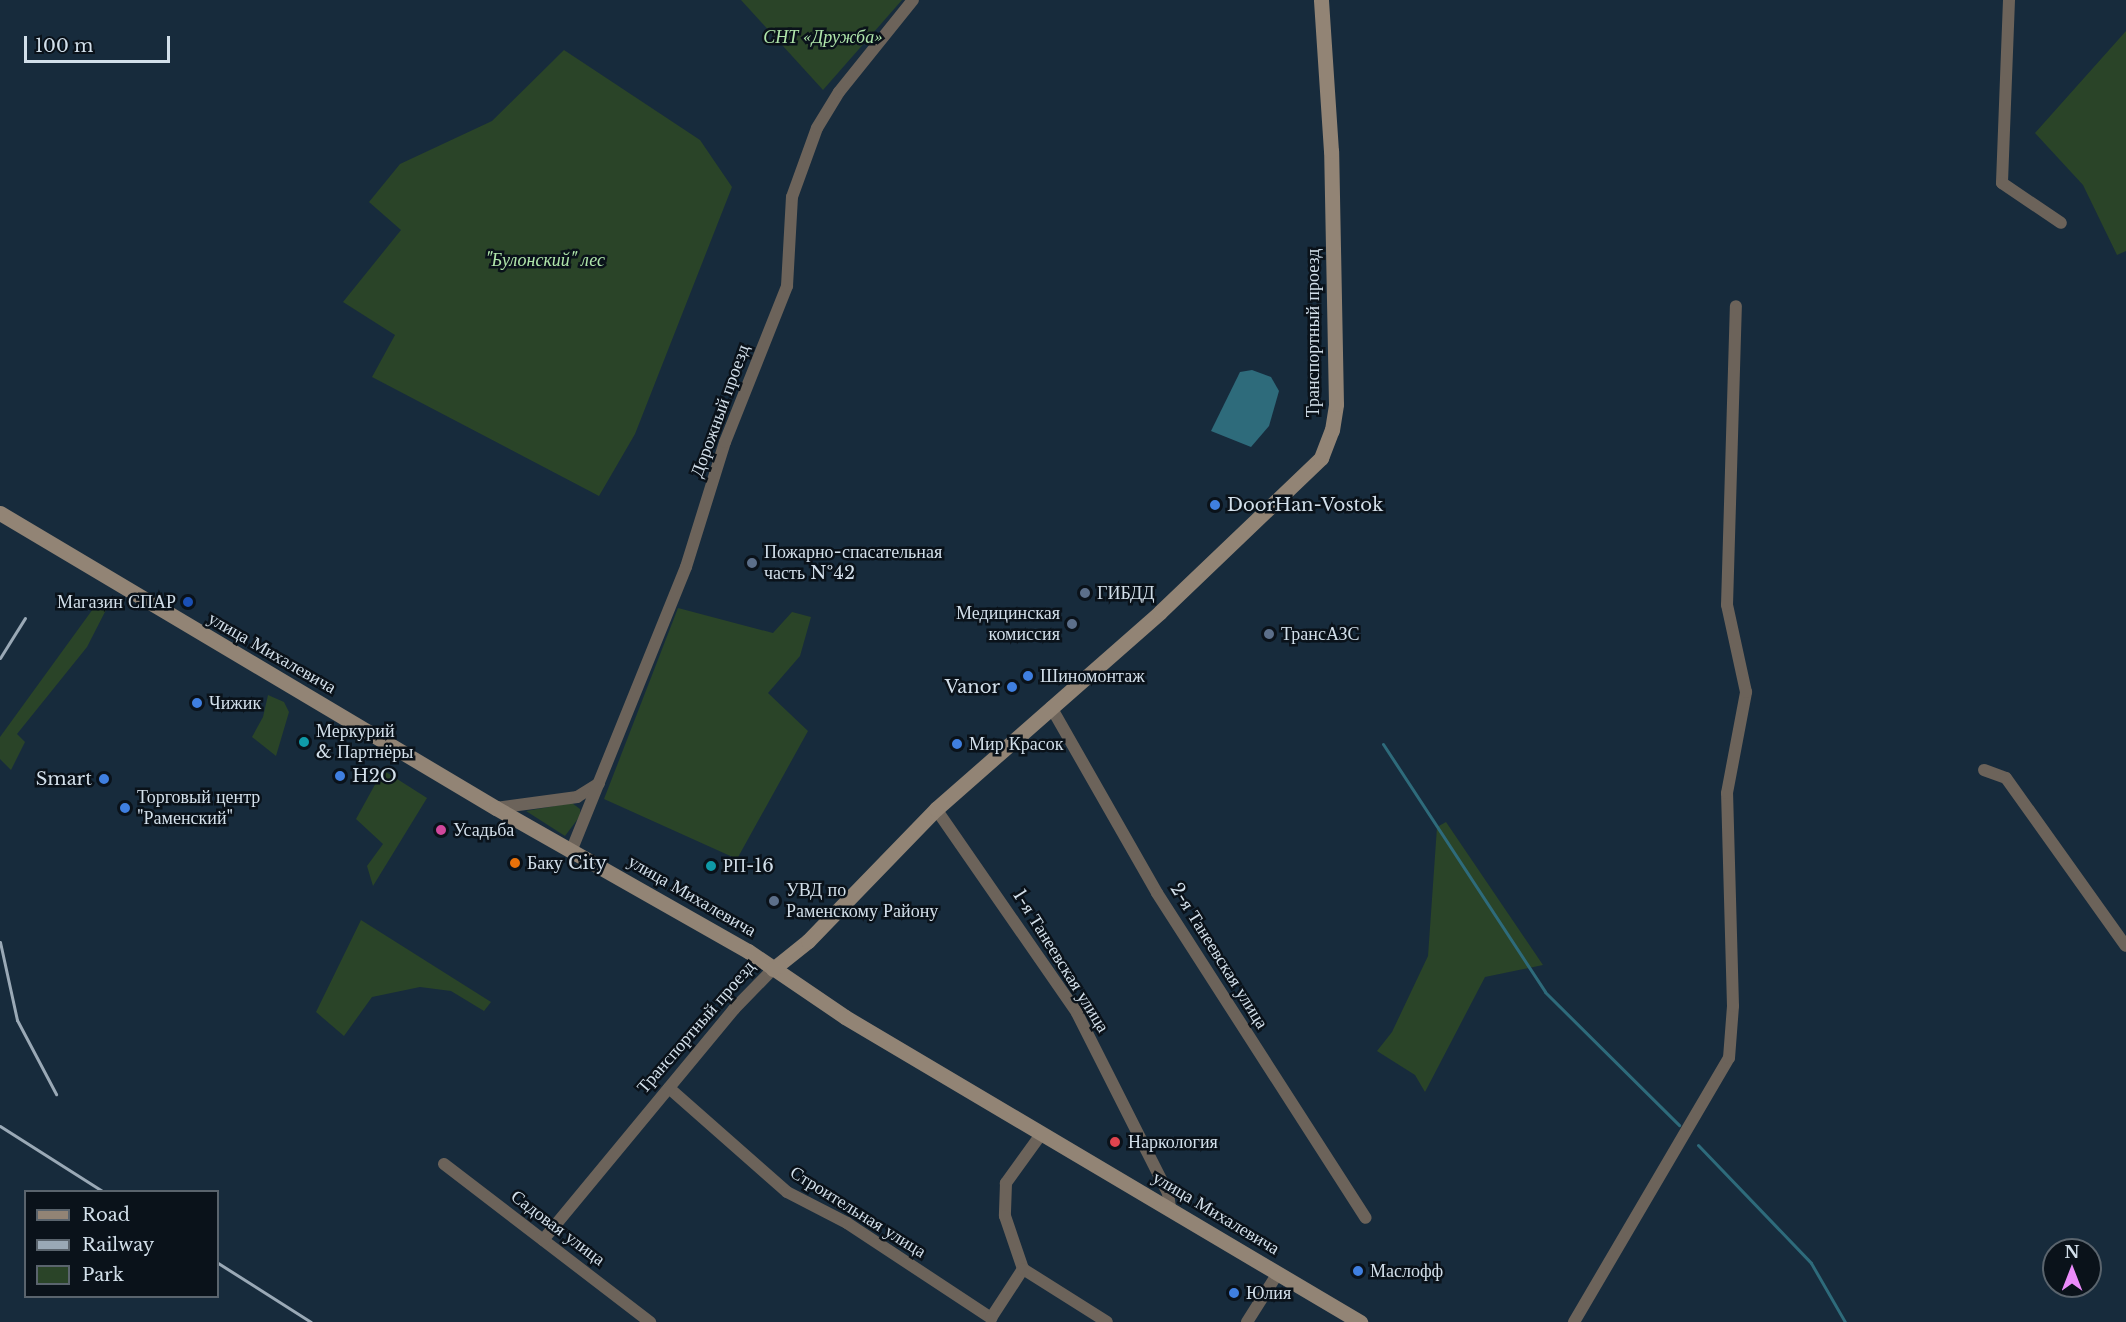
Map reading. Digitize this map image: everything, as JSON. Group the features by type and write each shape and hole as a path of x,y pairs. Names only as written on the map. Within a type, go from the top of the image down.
{"main road":[{"name":"Транспортный проезд","path":"773,969 808,941 936,809 1287,493 1322,458 1328,446 1336,404 1331,151 1321,0"},
{"name":"улица Михалевича","path":"0,513 496,808 572,849 773,969 835,1011 1170,1207 1360,1322"}],"street":[{"name":"Дорожный проезд","path":"572,849 605,775 686,567 725,442 787,286 792,197 817,128 839,92 913,0"},
{"path":"2009,0 2002,183 2061,223"},
{"path":"1574,1322 1698,1118 1729,1058 1733,1006 1727,793 1746,692 1727,605 1736,306"},
{"name":"2-я Танеевская улица","path":"1051,707 1157,893 1366,1218"},
{"path":"1984,770 2007,778 2126,946"},
{"path":"496,808 577,798 595,789 605,775"},
{"name":"1-я Танеевская улица","path":"936,809 1077,1013 1168,1193 1170,1207"},
{"name":"Транспортный проезд","path":"543,1240 762,976 773,969"},
{"name":"Строительная улица","path":"669,1088 787,1192 847,1223 991,1318 1023,1269"},
{"path":"1042,1133 1006,1183 1005,1215 1023,1269 1107,1322"},
{"name":"Садовая улица","path":"444,1164 650,1322"},
{"path":"1247,1322 1278,1273"}],"green space":[{"name":"СНТ «Дружба»","path":"741,0 902,0 823,90"},
{"path":"2126,31 2126,251 2117,255 2083,185 2035,133"},
{"name":"\"Булонский\" лес","path":"564,50 700,140 732,187 635,434 599,496 372,377 395,335 343,302 401,230 369,202 400,164 492,121"},
{"path":"98,602 107,608 87,647 17,734 25,742 11,770 0,759 0,737"},
{"path":"678,608 773,633 792,612 811,617 800,656 768,693 808,731 737,859 604,799"},
{"path":"268,695 284,702 289,712 276,756 252,737 263,717"},
{"path":"383,770 427,798 373,886 367,866 383,844 356,819"},
{"path":"572,803 580,809 580,816 565,836 526,811"},
{"path":"1446,822 1543,965 1485,977 1425,1092 1415,1075 1377,1051 1392,1032 1428,956 1437,827"},
{"path":"361,920 491,1002 484,1011 451,991 420,987 372,997 344,1036 316,1012"}],"water":[{"path":"1252,370 1271,377 1279,391 1269,426 1251,447 1211,431 1240,372"}],"waterway":[{"path":"1383,744 1545,992 1679,1125"},
{"path":"1698,1145 1811,1263 1845,1322"}],"railway":[{"path":"0,658 25,618"},
{"path":"0,942 17,1020 56,1094"},
{"path":"0,1126 101,1190"},
{"path":"219,1264 311,1322"}],"place":[{"name":"DoorHan-Vostok","path":"1215,505"},
{"name":"Пожарно-спасательная часть №42","path":"752,563"},
{"name":"ГИБДД","path":"1085,593"},
{"name":"Магазин СПАР","path":"188,602"},
{"name":"Медицинская комиссия","path":"1072,624"},
{"name":"ТрансАЗС","path":"1269,634"},
{"name":"Шиномонтаж","path":"1028,676"},
{"name":"Vanor","path":"1012,687"},
{"name":"Чижик","path":"197,703"},
{"name":"Меркурий & Партнёры","path":"304,742"},
{"name":"Мир Красок","path":"957,744"},
{"name":"H2O","path":"340,776"},
{"name":"Smart","path":"104,779"},
{"name":"Торговый центр \"Раменский\"","path":"125,808"},
{"name":"Усадьба","path":"441,830"},
{"name":"Баку City","path":"515,863"},
{"name":"РП-16","path":"711,866"},
{"name":"УВД по Раменскому Району","path":"774,901"},
{"name":"Наркология","path":"1115,1142"},
{"name":"Маслофф","path":"1358,1271"},
{"name":"Юлия","path":"1234,1293"}]}
